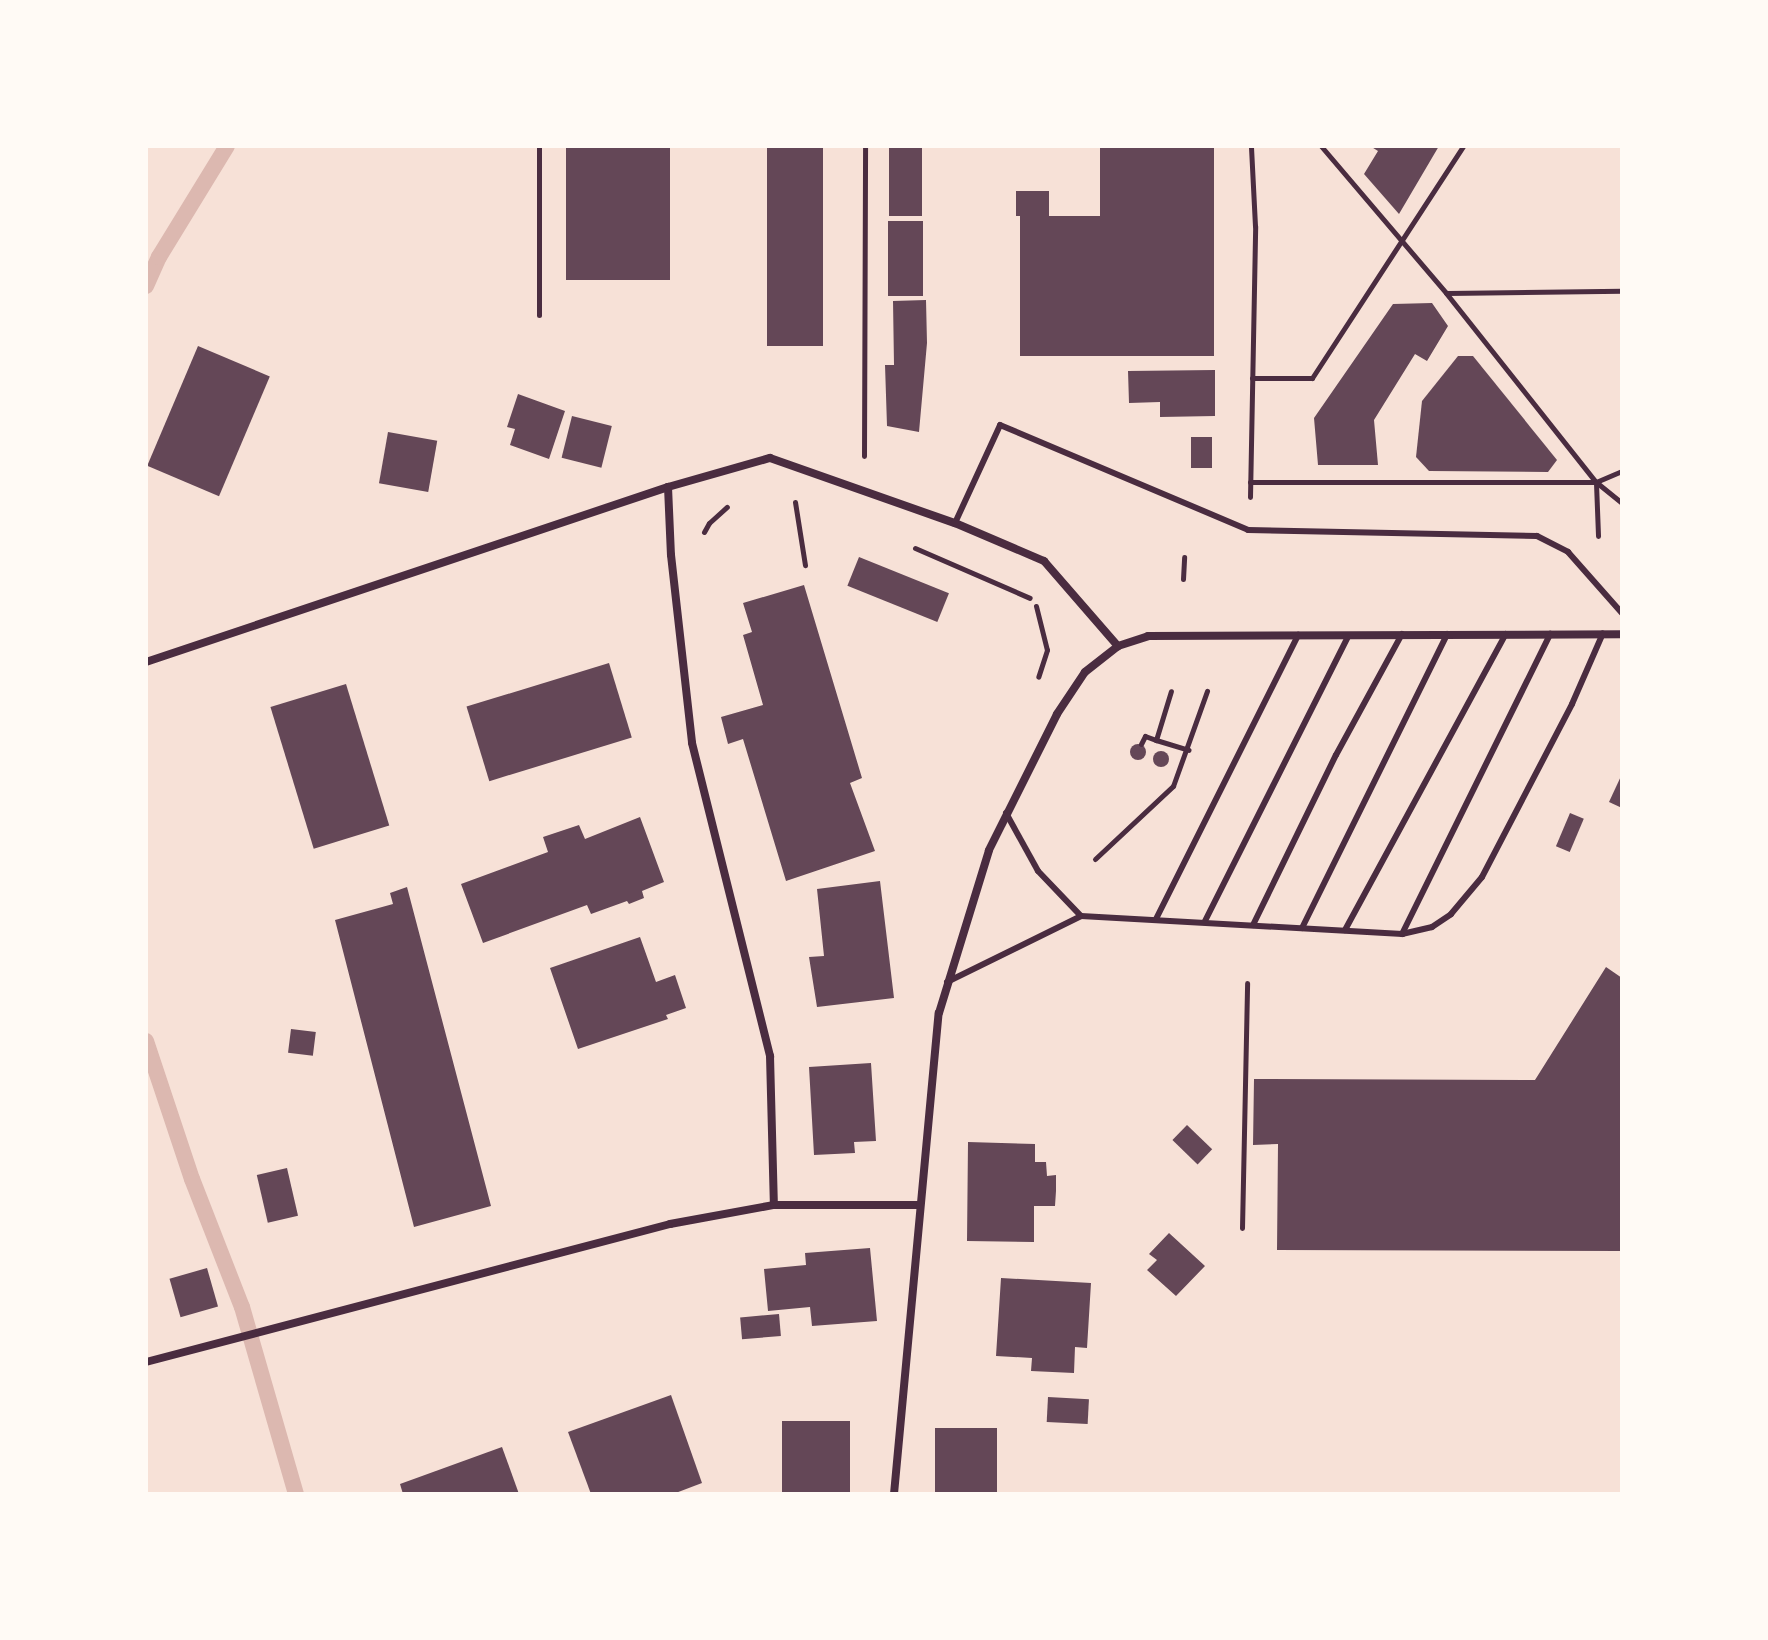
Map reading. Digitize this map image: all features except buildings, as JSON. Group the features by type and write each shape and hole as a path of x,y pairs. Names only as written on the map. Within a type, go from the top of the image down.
{"street":[{"path":"146,662 668,487 770,458 955,523 1044,561 1118,646"},
{"path":"668,487 673,573 692,743 770,1056 774,1205"},
{"path":"894,1494 933,1054 947,982 974,889 1005,811 1071,690 1097,660 1118,646 1148,636 1622,634"},
{"path":"146,1362 670,1224 774,1205 920,1205"}],"lane":[{"path":"955,523 1000,425 1248,530 1537,536 1568,552 1622,613"},
{"path":"947,982 1081,916 1402,934 1422,932 1441,922 1482,877 1572,704 1603,633"},
{"path":"1205,921 1350,634"},
{"path":"1253,925 1336,755 1402,634"},
{"path":"1302,928 1447,634"},
{"path":"1345,930 1506,634"},
{"path":"1402,934 1550,634"},
{"path":"1156,919 1298,635"},
{"path":"1005,811 1038,871 1081,916"}],"path":[{"path":"539,146 539,315"},
{"path":"861,491 866,420 865,146"},
{"path":"1251,146 1255,226 1250,482 1596,482 1614,477 1622,471"},
{"path":"1321,146 1446,293 1596,482 1622,503"},
{"path":"1252,378 1312,378 1463,146"},
{"path":"1446,293 1622,291"},
{"path":"1596,482 1599,543"},
{"path":"805,565 793,497 807,503"},
{"path":"673,573 694,571 709,523 733,503"},
{"path":"908,545 1032,599 1039,612 1047,650 1034,685"},
{"path":"1183,579 1184,557"},
{"path":"1156,740 1171,691"},
{"path":"1095,859 1168,793 1188,750 1207,691"},
{"path":"1141,744 1145,736 1188,750"},
{"path":"1164,752 1167,744"},
{"path":"1242,1228 1247,983"}],"waterway":[{"path":"146,286 159,257 227,146"},
{"path":"146,1041 192,1179 242,1307 296,1494"}]}
